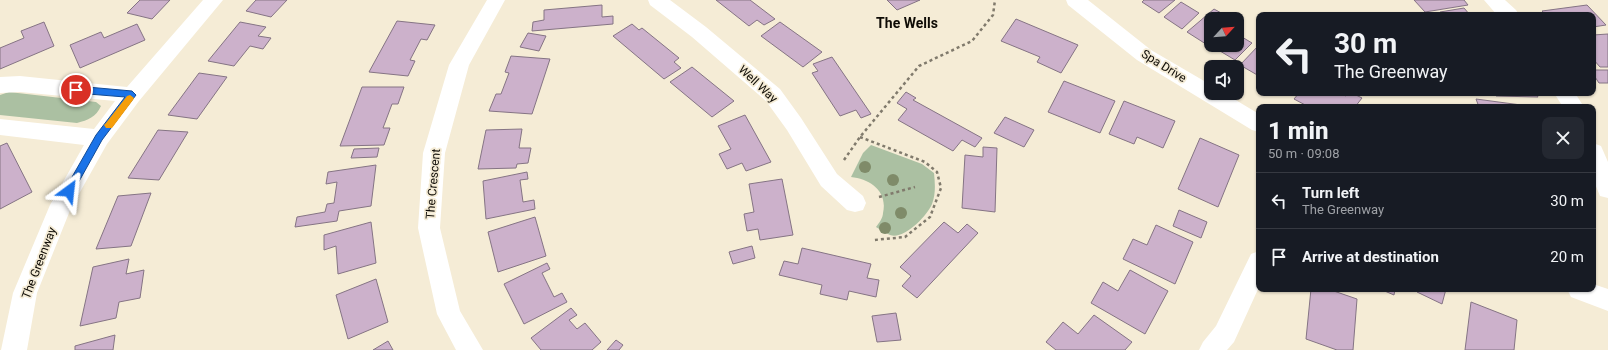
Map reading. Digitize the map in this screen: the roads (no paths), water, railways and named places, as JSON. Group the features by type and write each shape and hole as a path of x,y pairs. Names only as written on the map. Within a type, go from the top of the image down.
{"street":[{"name":"The Greenway","path":"14,350 25,293 61,204 99,138 132,95 214,0"},
{"name":"The Crescent","path":"470,350 449,314 429,228 434,153 459,65 496,0"},
{"name":"Well Way","path":"657,0 699,32 773,95 794,124 829,180 855,203"},
{"name":"Spa Drive","path":"1075,0 1144,55 1256,122"},
{"path":"1493,0 1506,12"},
{"path":"0,85 20,84 132,95"},
{"path":"0,127 99,138"},
{"path":"1596,159 1608,189"},
{"path":"1212,350 1225,334 1256,267"},
{"path":"1587,292 1608,300"}],"district":[{"name":"The Wells","path":"907,23"}]}
